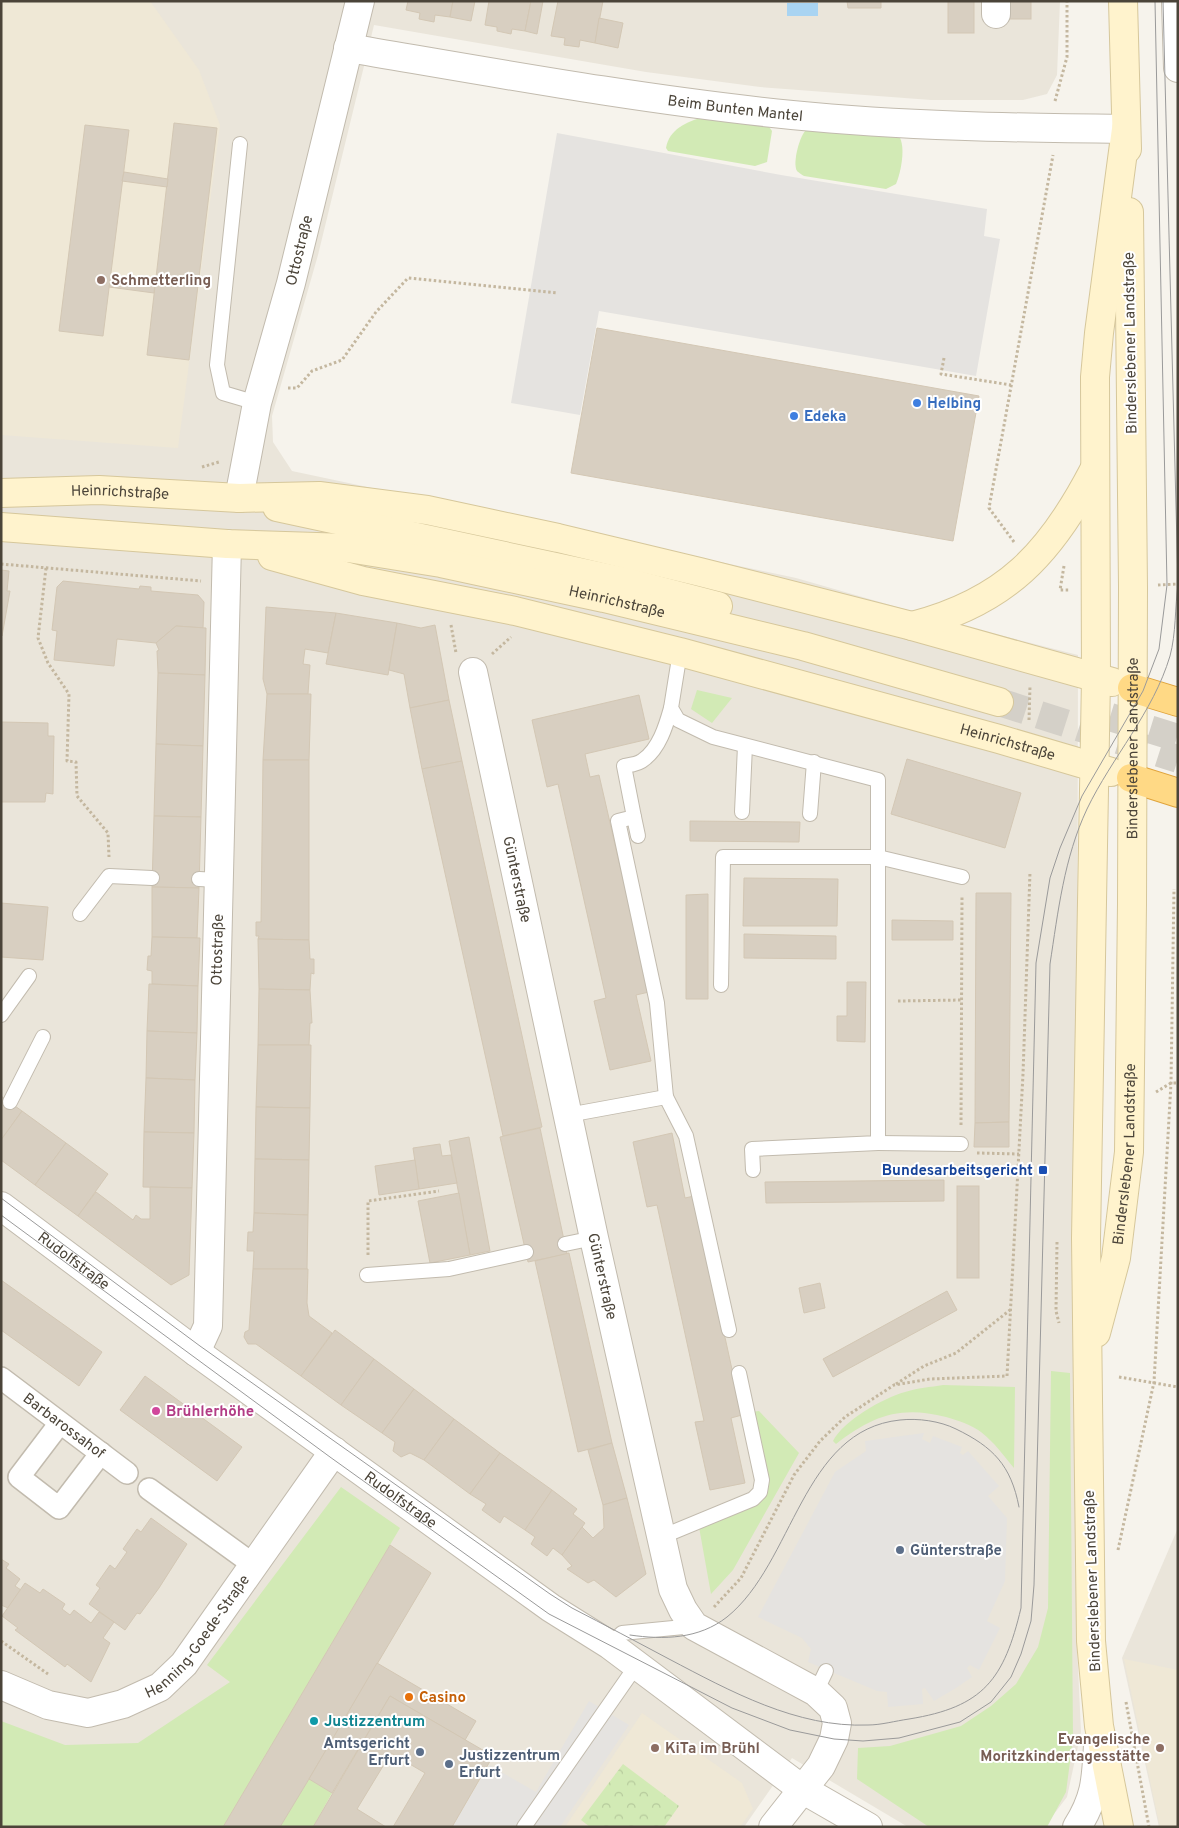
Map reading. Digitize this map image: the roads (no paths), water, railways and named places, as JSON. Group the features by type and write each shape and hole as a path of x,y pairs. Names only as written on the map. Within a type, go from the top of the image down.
{"highway":[{"path":"1132,688 1178,702"},
{"path":"1131,778 1178,793"}],"main road":[{"name":"Binderslebener Landstraße","path":"1088,1363 1116,1258 1128,1152 1132,904 1132,688 1129,201 1123,1"},
{"name":"Binderslebener Landstraße","path":"1118,1827 1099,1726 1091,1641 1086,1238 1096,678 1095,378 1098,333 1126,130"},
{"path":"912,626 936,620 972,606 997,592 1049,542 1069,515 1096,466"},
{"name":"Heinrichstraße","path":"1,493 99,490 239,498 319,496 427,510 558,538 912,626"},
{"name":"Heinrichstraße","path":"1,527 170,538 227,544 348,548 441,563 604,598 1002,693 630,583 239,498"},
{"name":"Heinrichstraße","path":"227,544 363,581 524,613 680,652 1028,747 1131,778"},
{"path":"912,626 1132,688"}],"street":[{"name":"Ottostraße","path":"239,498 257,403 291,283 360,1"},
{"path":"1176,1 1178,68"},
{"name":"Beim Bunten Mantel","path":"348,48 656,98 792,115 921,125 1126,130"},
{"name":"Ottostraße","path":"196,1352 208,1326 208,880 227,544"},
{"name":"Günterstraße","path":"465,664 674,1589 682,1610 694,1626 821,1681 833,1708 837,1723 834,1739 821,1766 773,1827"},
{"name":"Rudolfstraße","path":"1,1206 196,1352 551,1608 610,1645 802,1789 868,1827"},
{"name":"Barbarossahof","path":"1,1378 127,1473"},
{"path":"60,1422 19,1477 59,1508 101,1453"},
{"name":"Henning-Goede-Straße","path":"1,1685 48,1705 88,1713 122,1704 160,1687 184,1664 334,1451"},
{"path":"149,1489 254,1565"},
{"path":"1077,1827 1089,1807 1096,1782 1099,1726"}],"lane":[{"path":"240,144 217,365 223,393 257,403"},
{"path":"638,836 624,766 643,761 655,747 665,730 671,708 680,652"},
{"path":"671,708 678,720 713,737 878,780 878,1143"},
{"path":"742,812 745,746"},
{"path":"810,814 814,762"},
{"path":"634,817 618,821 657,1004 666,1097 686,1136 729,1330"},
{"path":"721,985 723,857 878,857 962,877"},
{"path":"80,914 109,876 152,878"},
{"path":"1,1016 29,976"},
{"path":"10,1102 43,1037"},
{"path":"568,1115 666,1097"},
{"path":"753,1170 752,1149 878,1143 961,1144"},
{"path":"565,1244 594,1238"},
{"path":"368,1275 449,1270 526,1252"},
{"path":"661,1537 753,1499 760,1492 762,1480 739,1373"},
{"path":"610,1645 622,1634 694,1626"},
{"path":"524,1827 636,1666"}],"water":[{"path":"787,3 818,3 818,16 787,16"}],"tunnel":[{"path":"999,702 1178,759"},
{"path":"1110,717 1178,738"}],"tram line":[{"path":"1,1198 200,1346 550,1594 572,1608 740,1695 790,1714 842,1724 868,1725 935,1714 956,1707 987,1686 1007,1654 1021,1608 1036,963 1050,878 1060,848 1082,796 1143,691 1159,649 1167,585 1155,1"},
{"path":"1,1215 330,1457 549,1614 732,1708 790,1730 834,1739 863,1741 899,1738 960,1722 991,1702 1011,1677 1021,1654 1031,1621 1034,1585 1050,964 1059,905 1067,866 1079,828 1097,790 1143,716 1163,677 1172,648 1174,630 1178,584 1163,1"},
{"path":"630,1635 668,1637 693,1634 705,1630 727,1617 750,1593 769,1565 820,1472 841,1447 867,1429 900,1420 914,1419 936,1422 956,1429 980,1443 998,1459 1011,1480 1019,1507"}],"place":[{"name":"Schmetterling","path":"101,280"},
{"name":"Helbing","path":"917,403"},
{"name":"Edeka","path":"794,416"},
{"name":"Bundesarbeitsgericht","path":"1043,1170"},
{"name":"Brühlerhöhe","path":"156,1411"},
{"name":"Günterstraße","path":"900,1550"},
{"name":"Casino","path":"409,1697"},
{"name":"Justizzentrum","path":"314,1721"},
{"name":"KiTa im Brühl","path":"655,1748"},
{"name":"Evangelische Moritzkindertagesstätte","path":"1160,1748"},
{"name":"Amtsgericht Erfurt","path":"420,1752"},
{"name":"Justizzentrum Erfurt","path":"449,1764"}]}
